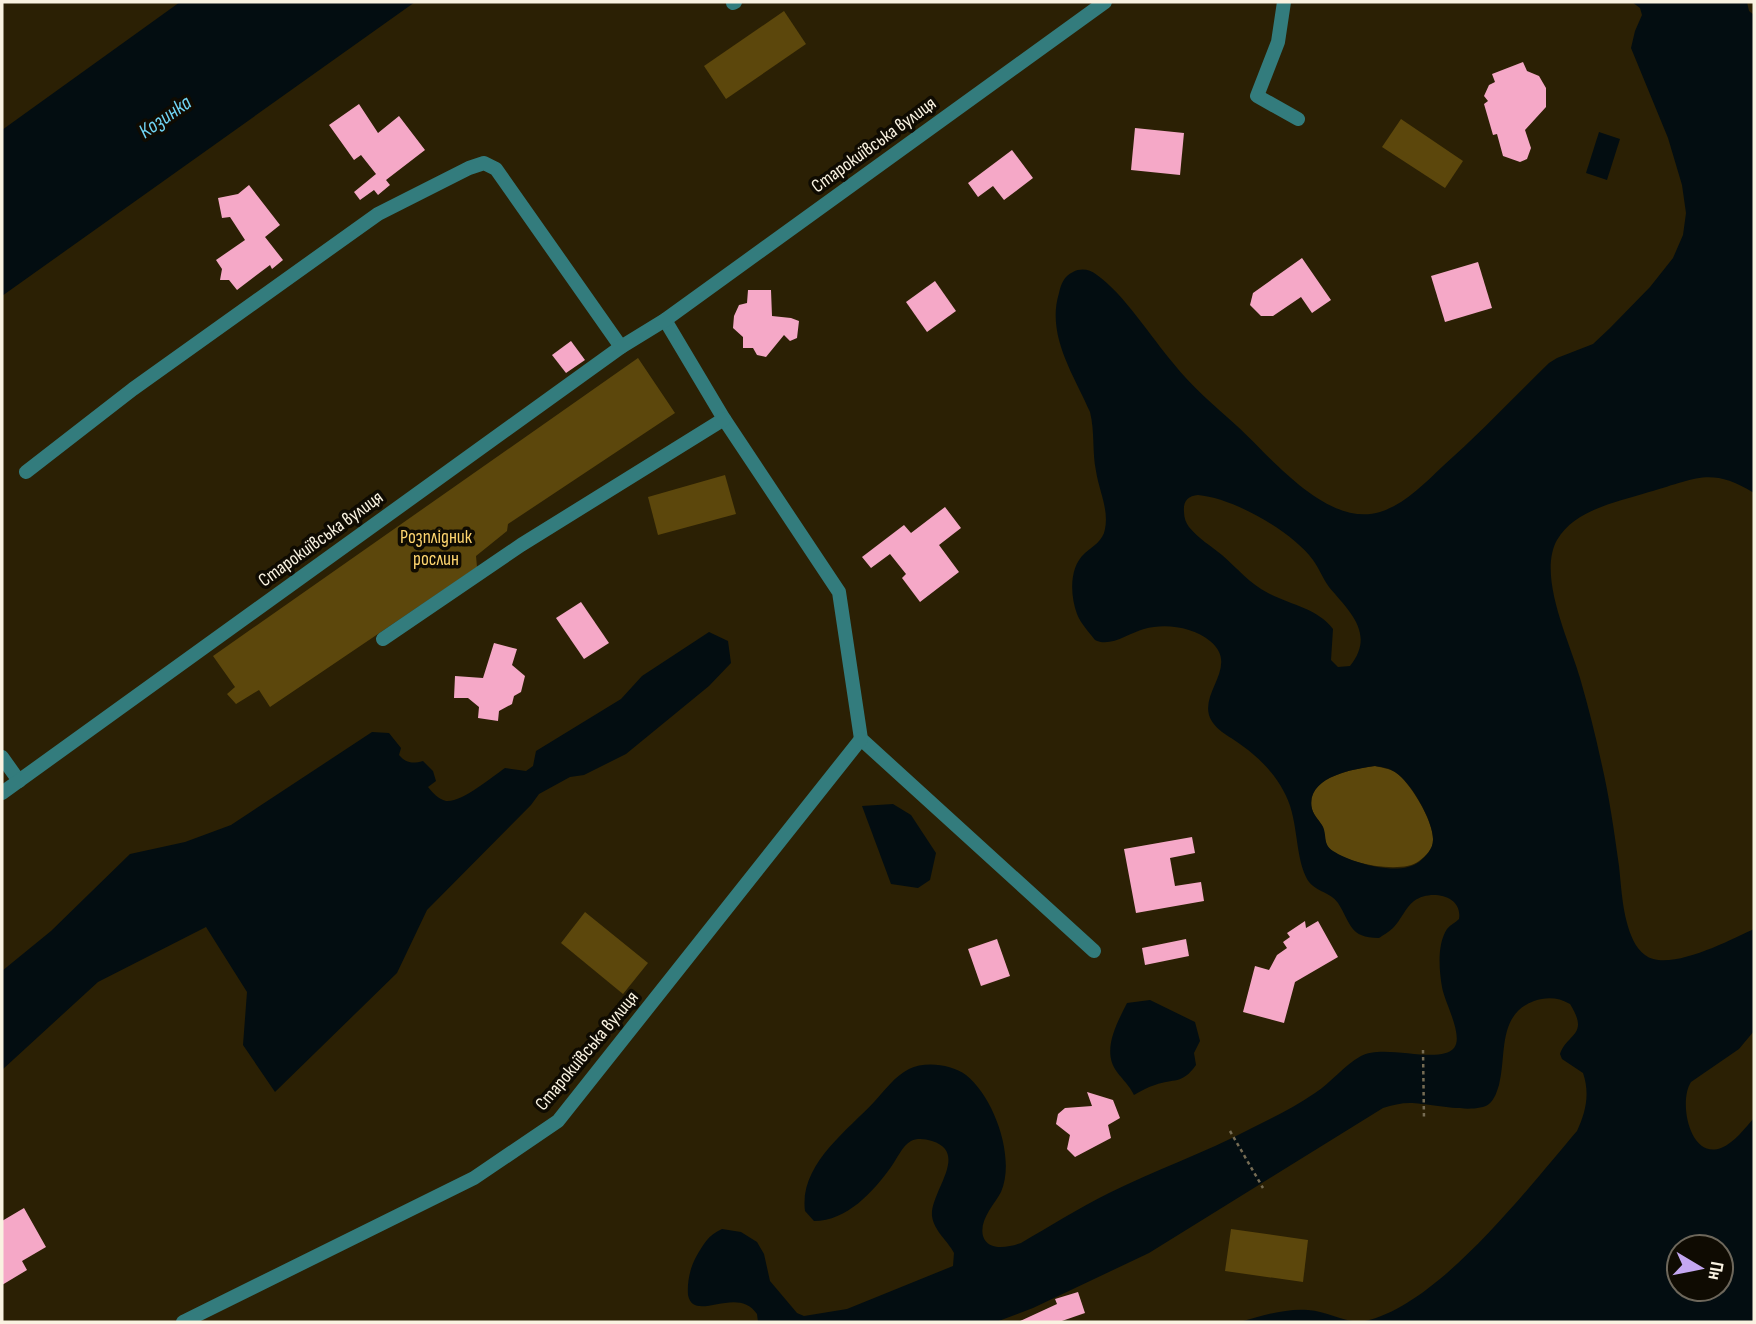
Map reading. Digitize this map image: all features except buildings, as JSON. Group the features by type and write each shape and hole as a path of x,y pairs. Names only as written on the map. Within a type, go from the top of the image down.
{"street":[{"name":"Старокиївська вулиця","path":"2,793 621,347 666,320 1105,2"},
{"path":"1284,2 1278,42 1257,96 1298,119"},
{"path":"26,472 133,389 378,214 469,167 484,163 496,169 621,347"},
{"path":"666,320 724,419 839,592 861,739 1094,951"},
{"path":"383,639 521,545 724,419"},
{"name":"Старокиївська вулиця","path":"183,1322 474,1178 558,1121 861,739"},
{"path":"2,757 19,781"}],"path":[{"path":"1423,1050 1424,1120"},
{"path":"1230,1131 1263,1188"}],"green space":[{"path":"784,11 806,44 726,99 704,66"},
{"path":"1401,119 1463,161 1445,188 1382,147"},
{"name":"Розплідник рослин","path":"638,358 675,413 508,524 507,531 476,556 477,567 270,707 259,690 236,704 227,694 235,687 213,656"},
{"path":"725,475 736,514 658,535 648,497"},
{"path":"1375,766 1394,771 1404,780 1416,796 1430,824 1432,846 1424,857 1411,865 1372,865 1336,853 1327,846 1323,827 1312,809 1312,798 1323,782 1344,772"},
{"path":"585,912 648,963 623,994 561,943"},
{"path":"1231,1229 1308,1240 1303,1282 1225,1271"}],"water":[{"name":"Козинка","path":"180,2 415,2 2,296 2,130"},
{"path":"1632,2 1747,2 1749,11 1754,15 1754,493 1714,477 1691,479 1598,508 1565,529 1557,540 1552,555 1551,572 1557,609 1580,678 1599,751 1611,813 1624,909 1636,945 1641,952 1655,960 1683,958 1754,929 1754,1031 1739,1049 1691,1082 1686,1102 1694,1138 1701,1146 1710,1149 1721,1148 1730,1143 1754,1118 1754,1322 1240,1322 1291,1310 1315,1311 1350,1321 1365,1321 1393,1311 1422,1293 1452,1269 1508,1212 1577,1131 1583,1117 1587,1095 1583,1073 1562,1059 1560,1054 1577,1028 1576,1014 1570,1004 1552,998 1534,1001 1522,1007 1514,1016 1506,1037 1499,1085 1489,1104 1463,1109 1407,1103 1383,1108 1149,1253 1033,1308 996,1322 758,1322 757,1314 749,1306 739,1302 707,1306 692,1303 688,1295 688,1285 694,1261 706,1241 722,1229 741,1232 757,1242 764,1254 770,1281 797,1313 804,1316 847,1309 953,1266 954,1253 935,1226 932,1216 933,1206 946,1174 948,1154 943,1147 932,1141 918,1139 908,1143 876,1186 848,1211 826,1220 814,1221 805,1211 805,1194 809,1179 827,1150 895,1079 915,1067 938,1065 960,1071 976,1085 993,1113 1004,1146 1005,1178 1001,1192 985,1218 982,1230 986,1241 1000,1247 1021,1243 1109,1193 1215,1146 1283,1112 1321,1089 1361,1056 1383,1052 1437,1055 1454,1048 1457,1035 1442,987 1440,957 1444,935 1459,919 1456,904 1444,897 1428,895 1414,901 1393,928 1379,938 1356,932 1335,899 1313,886 1306,877 1292,811 1275,778 1255,756 1211,721 1208,706 1221,668 1218,650 1210,641 1195,632 1170,626 1152,627 1113,641 1101,642 1095,640 1079,618 1073,598 1074,573 1080,559 1102,537 1106,514 1097,478 1090,412 1059,339 1056,309 1061,286 1067,276 1082,270 1094,273 1127,304 1188,380 1301,487 1340,510 1360,514 1389,508 1406,499 1421,486 1549,363 1593,344 1650,287 1673,258 1683,235 1686,213 1682,185 1668,138 1631,48 1642,15 1640,8","holes":["1198,495 1212,497 1244,509 1277,527 1313,560 1357,624 1360,644 1350,666 1338,667 1331,660 1333,629 1327,622 1255,585 1189,527 1184,516 1185,502","1375,766 1395,772 1408,784 1430,823 1433,843 1427,855 1410,866 1376,867 1341,856 1326,843 1323,827 1312,809 1312,798 1323,782 1344,772"]},
{"path":"1599,132 1620,139 1607,180 1586,173"},
{"path":"709,632 728,641 731,663 709,686 626,754 584,775 570,777 539,794 427,910 397,973 275,1092 243,1045 247,992 206,927 98,982 2,1070 2,971 51,931 130,854 185,842 231,825 372,732 389,733 401,748 399,755 404,760 412,763 423,761 433,771 436,781 428,787 438,797 446,801 460,798 505,768 526,771 533,766 536,751 621,699 642,676"},
{"path":"893,804 911,815 936,853 930,880 918,888 891,884 862,806"},
{"path":"1150,1000 1195,1022 1200,1041 1194,1053 1196,1065 1182,1078 1152,1086 1134,1095 1112,1064 1110,1046 1127,1003"}]}
